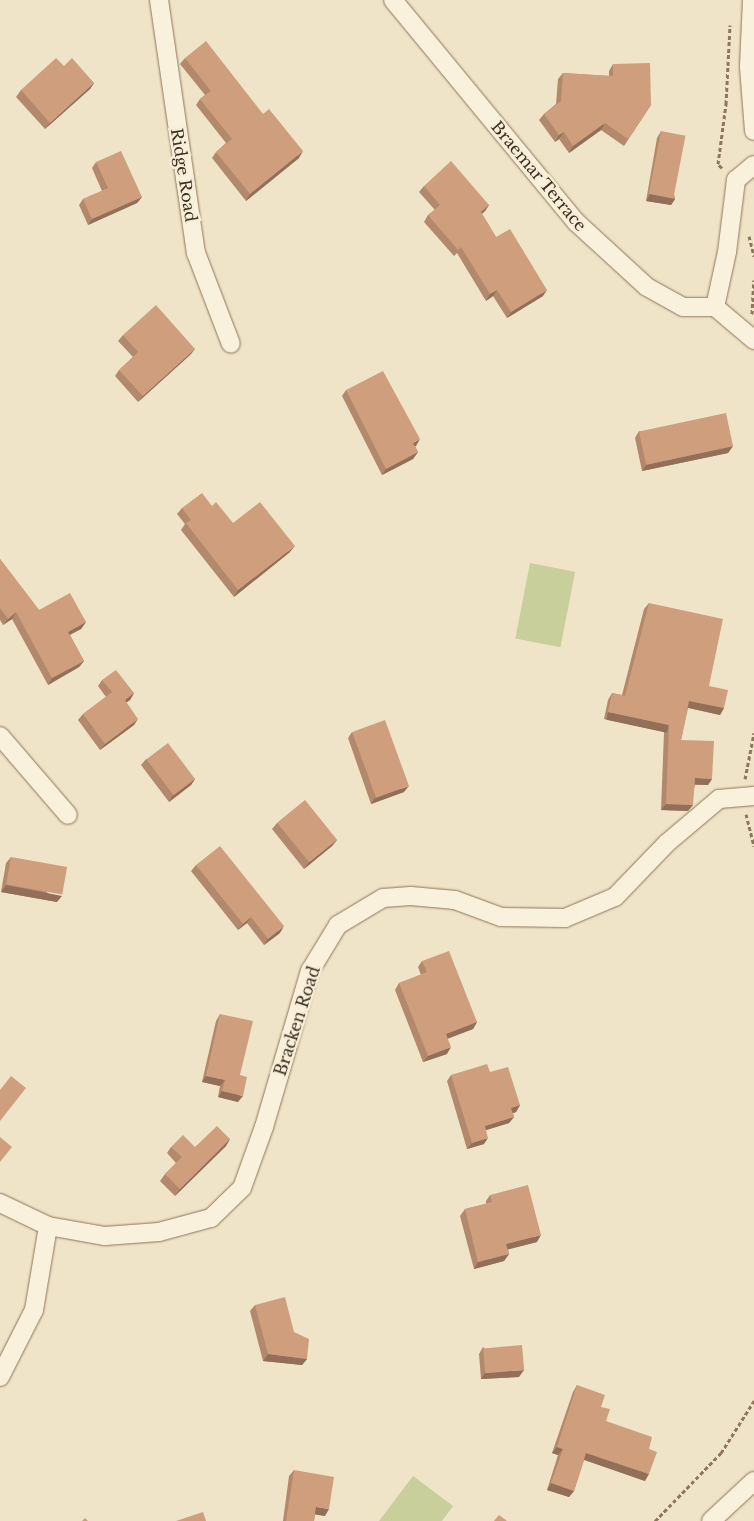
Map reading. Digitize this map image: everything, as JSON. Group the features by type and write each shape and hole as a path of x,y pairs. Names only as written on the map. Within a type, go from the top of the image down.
{"street":[{"name":"Ridge Road","path":"159,0 196,253 231,344"},
{"name":"Braemar Terrace","path":"393,0 576,222 647,287 682,307 715,307"},
{"path":"752,0 749,67 754,132"},
{"path":"754,165 736,180 727,252 715,307 754,340"},
{"path":"0,736 68,815"},
{"name":"Bracken Road","path":"0,1203 48,1226 105,1236 159,1232 211,1218 242,1188 264,1127 310,971 338,925 383,898 411,896 455,900 501,917 565,918 615,897 666,843 719,798 754,796"},
{"path":"0,1377 34,1310 48,1226"},
{"path":"711,1521 754,1481"}],"path":[{"path":"732,18 718,164 736,180"},
{"path":"747,228 754,256"},
{"path":"655,1521 721,1453 754,1401"}],"green space":[{"path":"530,563 575,572 560,647 515,639"},
{"path":"413,1476 453,1506 442,1521 379,1521"}],"building":[{"path":"206,41 263,114 269,109 303,151 250,194 216,152 232,139 200,99 211,91 185,58"},
{"path":"56,58 64,66 72,58 94,83 50,123 21,90"},
{"path":"650,63 651,105 628,139 605,123 573,146 564,132 559,135 544,114 561,101 563,73 613,76 613,64"},
{"path":"661,131 686,136 673,199 649,194"},
{"path":"121,151 142,197 92,219 83,199 108,188 96,162"},
{"path":"451,161 489,205 481,212 496,237 510,229 547,290 511,312 497,290 490,294 461,247 458,250 428,215 440,205 424,186"},
{"path":"156,305 195,349 143,396 119,370 138,352 123,335"},
{"path":"383,371 420,439 413,443 418,452 386,469 346,390"},
{"path":"726,413 733,446 646,465 639,432"},
{"path":"202,493 212,506 216,502 233,523 260,502 295,546 238,590 186,523 191,520 182,508"},
{"path":"0,559 39,610 70,593 86,622 68,632 84,661 52,678 16,612 8,619 0,608"},
{"path":"649,603 723,619 709,686 728,690 724,708 689,701 681,740 714,741 712,779 695,778 693,805 666,804 669,725 608,712 612,693 625,696"},
{"path":"116,670 134,693 125,700 138,719 105,744 83,714 112,692 102,680"},
{"path":"385,720 409,786 376,798 352,732"},
{"path":"168,743 195,779 174,795 146,759"},
{"path":"305,800 337,840 309,862 277,823"},
{"path":"220,846 284,926 268,939 251,917 243,924 196,865"},
{"path":"11,857 67,867 62,894 6,885"},
{"path":"449,951 477,1022 446,1034 451,1047 428,1056 399,983 427,972 422,961"},
{"path":"220,1014 253,1021 240,1075 247,1077 243,1096 222,1091 225,1080 206,1076"},
{"path":"487,1064 490,1072 508,1067 520,1105 511,1108 514,1117 485,1126 488,1138 472,1143 451,1075"},
{"path":"11,1076 26,1088 0,1121 0,1090"},
{"path":"217,1126 230,1139 180,1189 165,1174 182,1157 171,1147 183,1135 195,1147"},
{"path":"0,1137 12,1147 0,1162"},
{"path":"528,1185 541,1235 506,1244 509,1254 478,1262 465,1209 492,1202 490,1195"},
{"path":"285,1297 294,1332 309,1339 307,1359 268,1354 255,1305"},
{"path":"522,1345 524,1370 485,1373 483,1348"},
{"path":"577,1385 605,1395 601,1407 610,1409 606,1421 652,1437 649,1449 657,1452 649,1474 586,1453 574,1491 551,1483 563,1449 557,1447"},
{"path":"294,1470 334,1477 329,1509 316,1507 314,1521 286,1521"},
{"path":"203,1512 206,1521 176,1521"},
{"path":"499,1515 507,1521 494,1521"}]}
